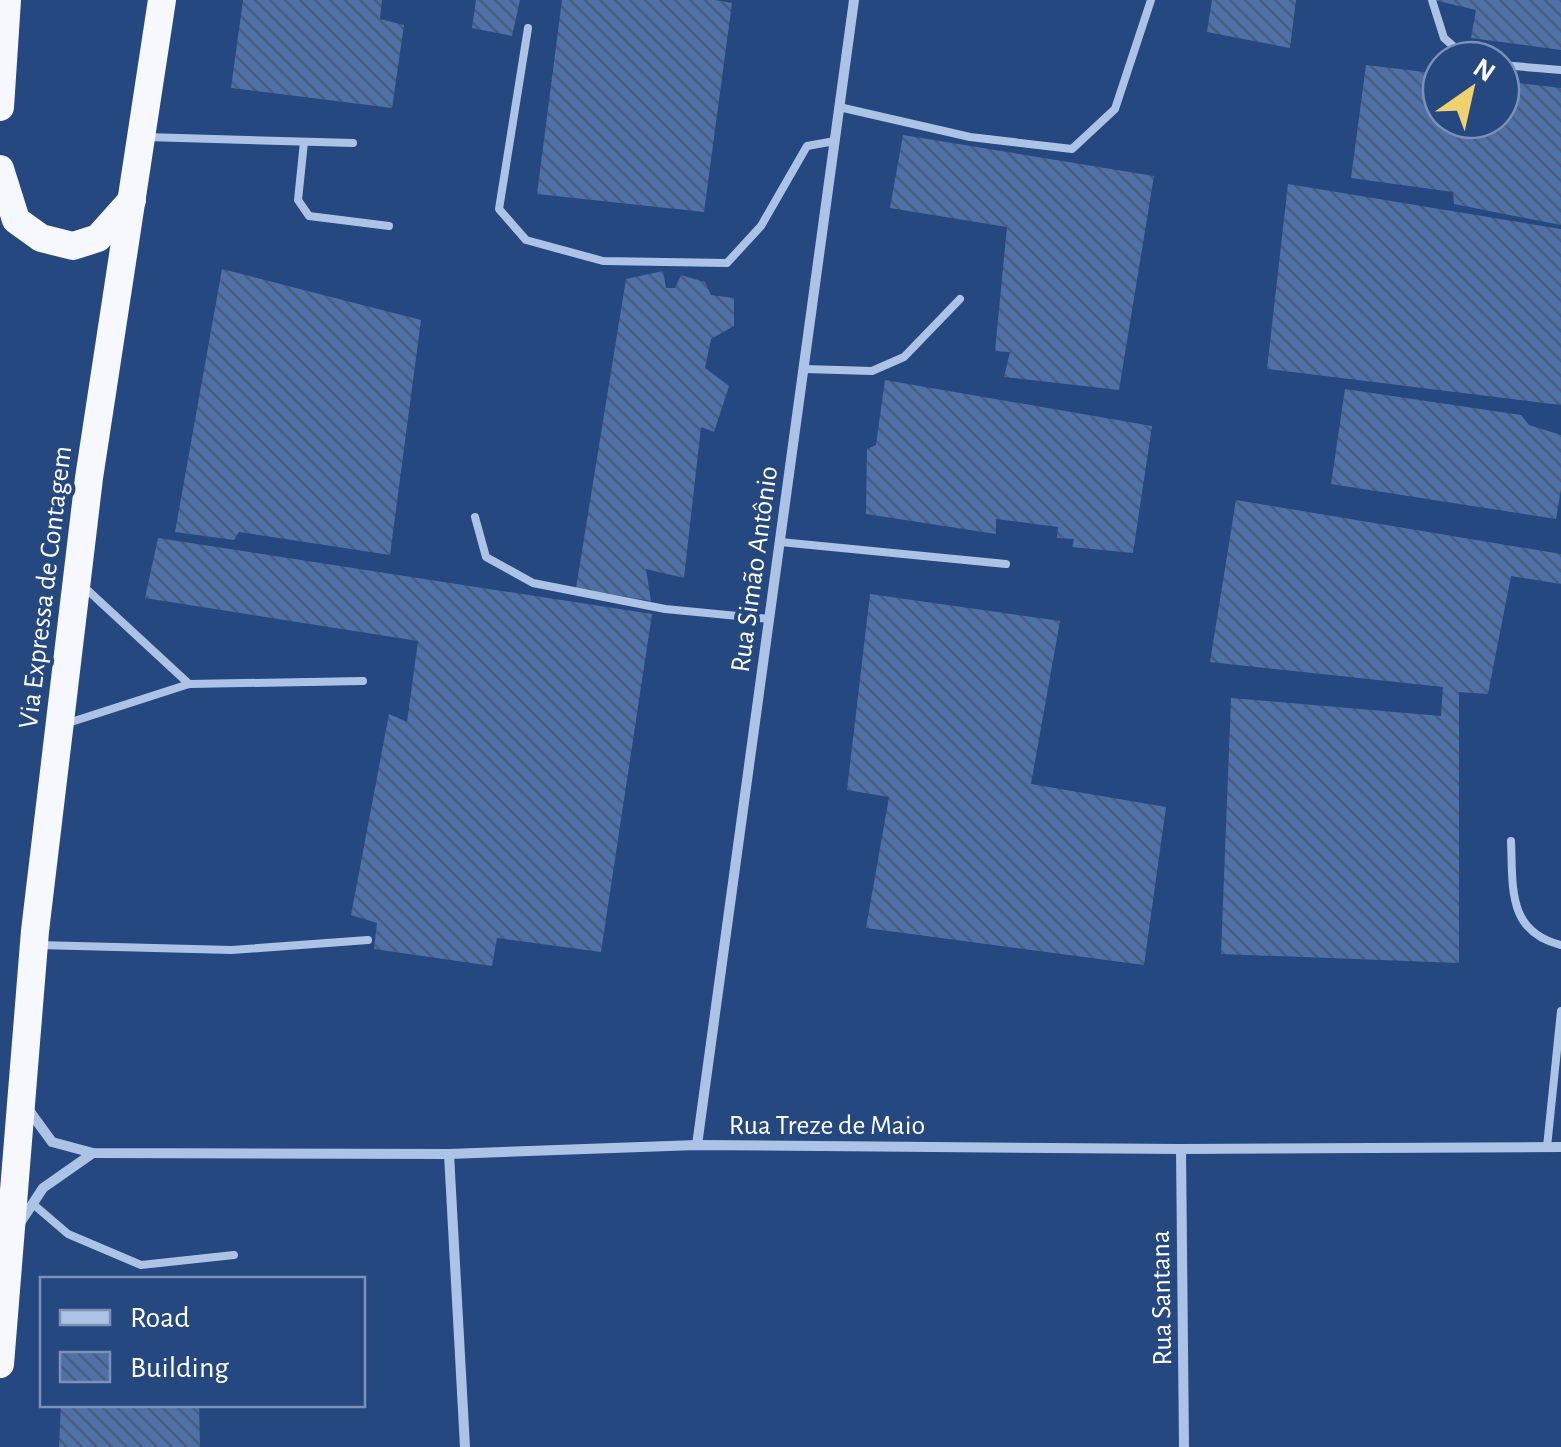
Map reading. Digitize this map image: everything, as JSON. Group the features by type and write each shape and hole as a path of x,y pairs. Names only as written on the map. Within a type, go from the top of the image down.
{"highway":[{"path":"0,108 7,0"},
{"name":"Via Expressa de Contagem","path":"0,1364 34,945 59,726 90,478 162,0"},
{"path":"0,168 16,220 42,238 73,246 98,238 132,200"}],"street":[{"name":"Rua Simão Antônio","path":"697,1145 854,0"},
{"path":"22,1100 52,1142 92,1154"},
{"name":"Rua Treze de Maio","path":"92,1154 449,1154 697,1145 1561,1147"},
{"name":"Rua Santana","path":"1181,1149 1184,1447"},
{"path":"11,1236 43,1188 92,1154"},
{"path":"449,1154 466,1447"}],"lane":[{"path":"840,107 970,137 1072,149 1114,109 1150,0"},
{"path":"1432,0 1446,40"},
{"path":"528,28 499,209 526,240 603,261 727,264 762,226 807,146 835,141"},
{"path":"1521,67 1561,70"},
{"path":"142,136 353,142"},
{"path":"304,142 298,200 310,216 390,226"},
{"path":"804,369 872,371 904,358 960,299"},
{"path":"475,517 486,557 533,583 664,610 769,619"},
{"path":"780,542 1006,564"},
{"path":"77,581 189,684"},
{"path":"59,726 189,684 363,680"},
{"path":"1511,841 1514,909 1541,940 1561,945"},
{"path":"34,945 232,950 368,940"},
{"path":"1548,1147 1561,1012"},
{"path":"33,1204 68,1234 141,1265 234,1255"}],"building":[{"path":"243,0 382,0 380,19 404,25 392,108 231,88"},
{"path":"476,0 520,0 512,36 472,28"},
{"path":"562,0 732,3 704,212 537,194"},
{"path":"1212,0 1296,0 1290,48 1207,32"},
{"path":"1434,0 1561,0 1561,50 1521,45 1521,40 1471,38 1476,10"},
{"path":"1366,65 1421,72 1421,140 1521,140 1521,83 1561,88 1561,225 1454,204 1453,192 1351,178"},
{"path":"903,135 1154,176 1119,390 1004,377 1010,352 995,351 1007,227 890,208"},
{"path":"1288,184 1561,229 1561,405 1267,369"},
{"path":"222,269 421,320 390,555 239,532 234,540 175,532"},
{"path":"663,271 666,288 675,288 681,275 705,282 711,295 734,298 734,326 711,339 705,368 729,386 714,432 701,427 684,578 646,569 651,601 576,588 626,279"},
{"path":"885,380 1152,426 1133,553 1072,547 1074,539 1057,538 1058,527 996,519 996,534 866,514 867,449 876,445"},
{"path":"1345,389 1521,415 1529,425 1561,435 1561,489 1556,519 1331,484"},
{"path":"1236,500 1561,554 1561,584 1511,576 1488,694 1459,692 1459,963 1221,954 1231,698 1441,716 1443,687 1210,662"},
{"path":"158,538 652,614 601,952 497,938 492,966 374,949 377,923 351,915 389,714 407,722 418,641 145,598"},
{"path":"870,594 1060,621 1031,784 1166,807 1144,965 866,928 889,797 847,790"},
{"path":"61,1407 199,1407 200,1447 59,1447"}]}
